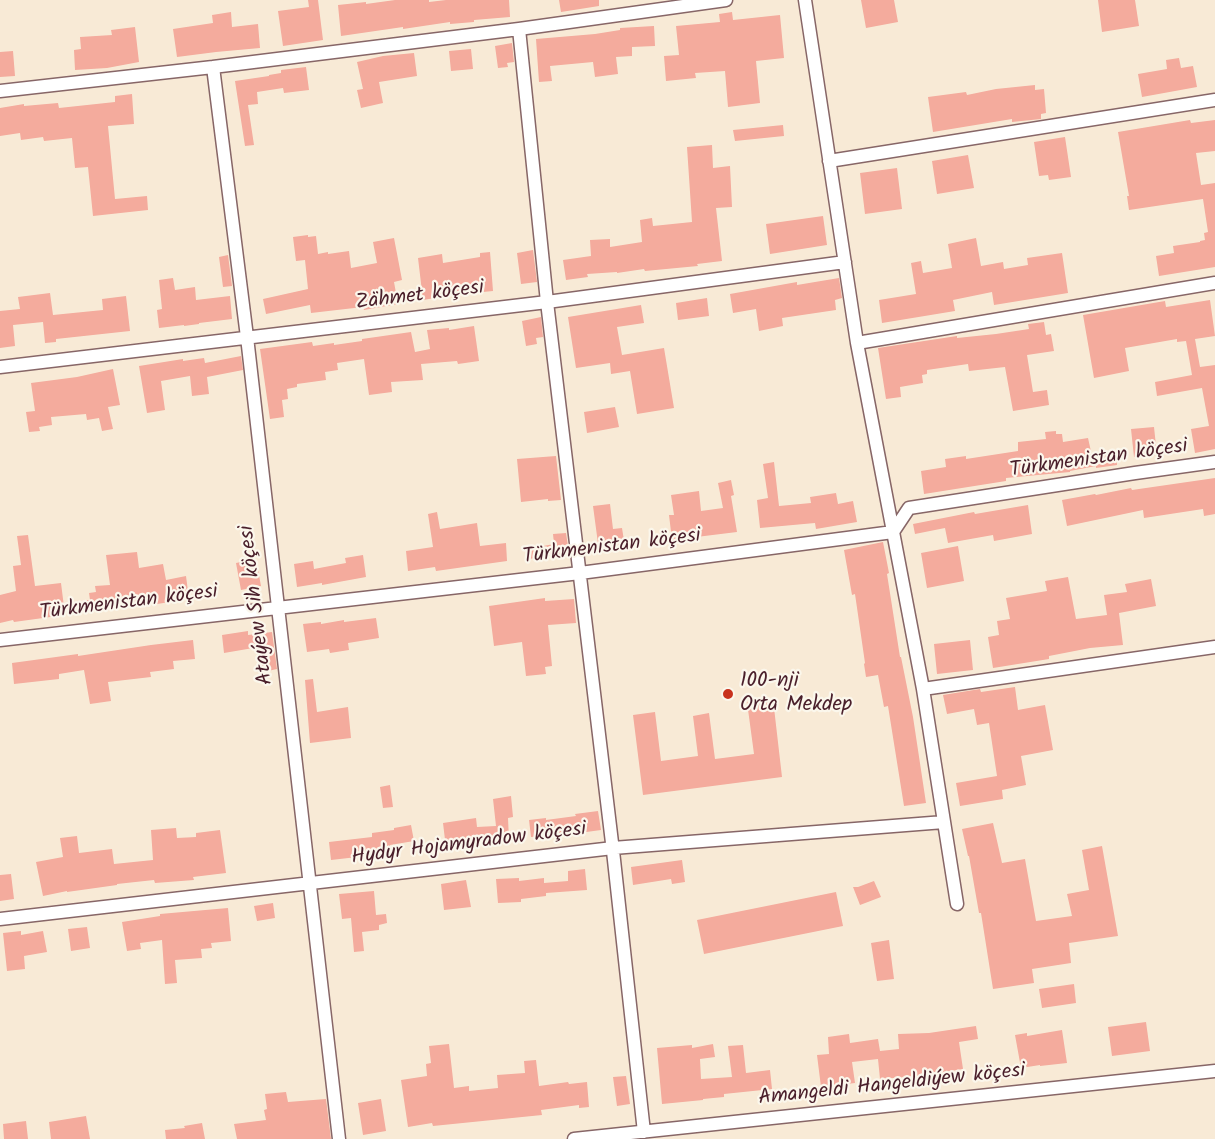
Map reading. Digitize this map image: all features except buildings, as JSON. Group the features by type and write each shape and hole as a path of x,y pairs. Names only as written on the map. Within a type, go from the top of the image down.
{"street":[{"path":"0,91 519,29 726,0"},
{"path":"805,0 857,343 923,689 957,904"},
{"path":"519,29 548,302 613,848 644,1132"},
{"name":"Ataýew Sih köçesi","path":"213,67 247,337 339,1139"},
{"path":"829,160 1215,100"},
{"name":"Zähmet köçesi","path":"0,367 548,302 845,262"},
{"path":"857,343 1215,283"},
{"name":"Türkmenistan köçesi","path":"0,639 580,573 893,532 909,508 1215,462"},
{"path":"923,689 1215,647"},
{"name":"Hydyr Hojamyradow köçesi","path":"0,919 613,848 944,822"},
{"name":"Amangeldi Hangeldiýew köçesi","path":"574,1139 1215,1071"}],"place":[{"name":"100-nji Orta Mekdep","path":"728,694"}]}
